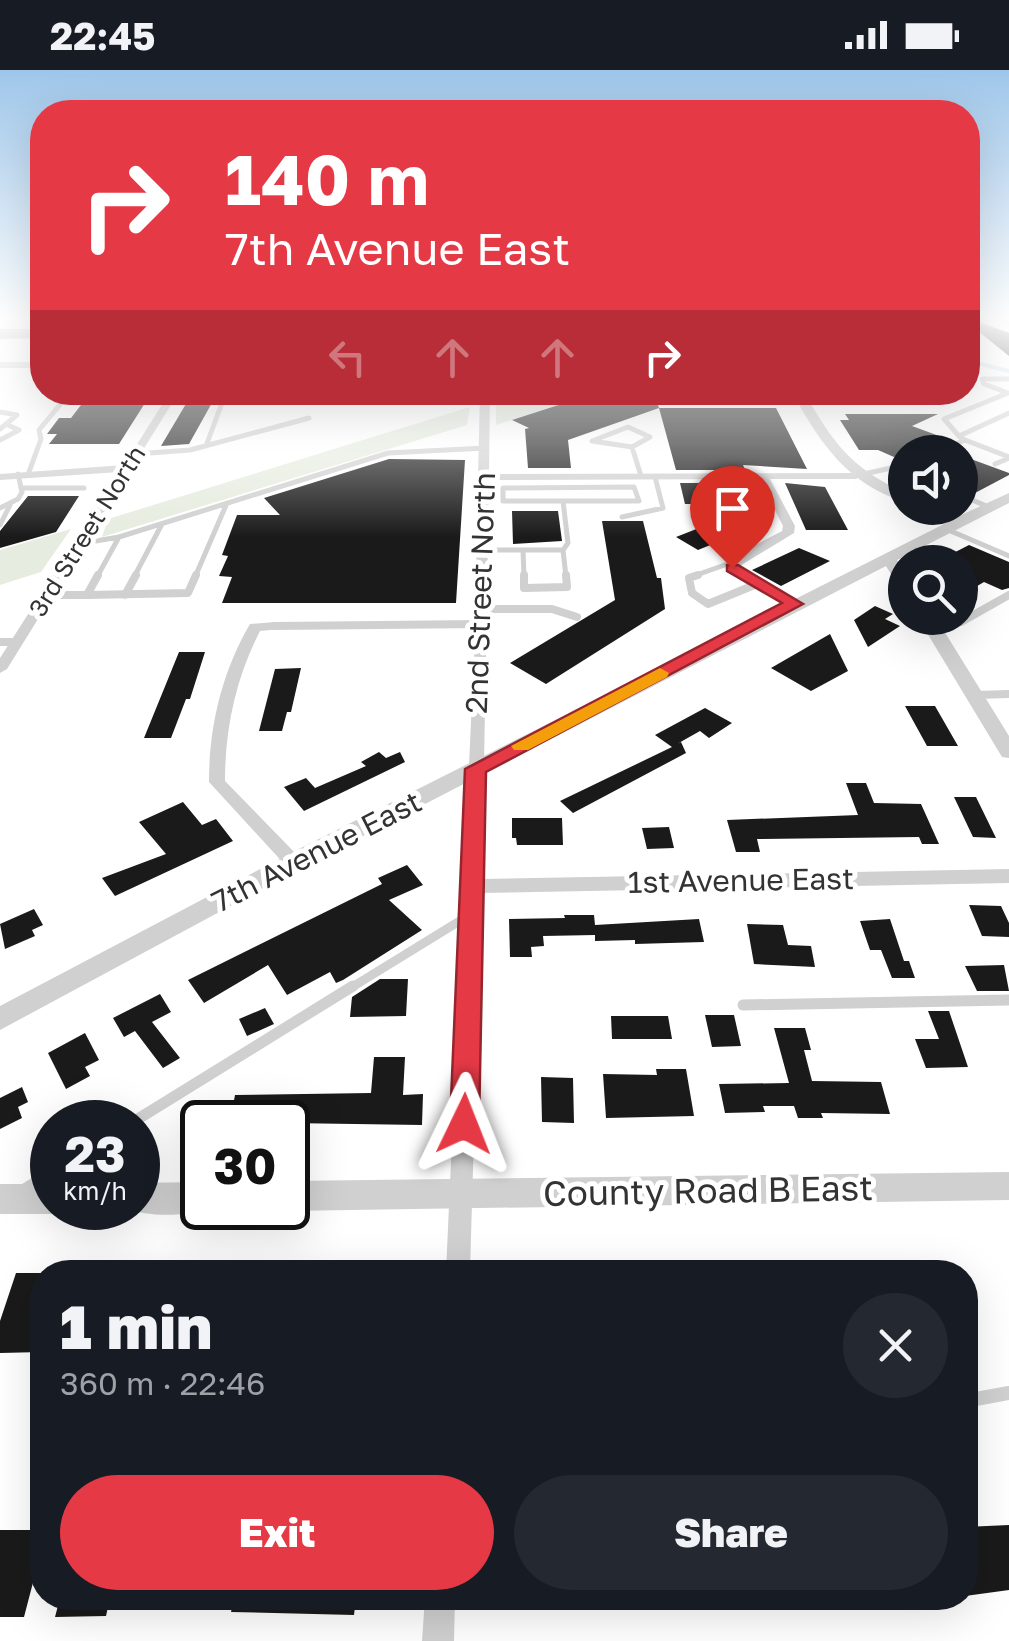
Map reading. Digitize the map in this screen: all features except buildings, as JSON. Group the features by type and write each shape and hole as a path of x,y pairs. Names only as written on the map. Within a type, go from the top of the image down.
{"street":[{"name":"3rd Street North","path":"0,670 167,405"},
{"name":"2nd Street North","path":"459,1260 484,550 484,405"},
{"path":"805,405 828,448 856,476 888,490"},
{"path":"0,477 126,468"},
{"path":"486,477 636,480 654,476 856,476"},
{"path":"763,476 788,533 733,562 732,568 794,604"},
{"name":"7th Avenue East","path":"978,512 1009,497"},
{"name":"7th Avenue East","path":"914,545 953,525"},
{"name":"7th Avenue East","path":"0,1020 293,862 888,558"},
{"path":"274,626 255,627 236,660 216,746 218,782 293,862"},
{"path":"938,635 1009,752"},
{"path":"976,695 1009,694"},
{"name":"1st Avenue East","path":"472,886 1009,876"},
{"name":"County Road B East","path":"310,1196 1009,1186"},
{"path":"4,1200 30,1199"},
{"path":"438,1641 439,1610"}],"lane":[{"path":"959,435 944,420 1009,393"},
{"path":"0,508 18,499 24,473 41,440 40,430 60,405"},
{"path":"206,446 221,405"},
{"path":"0,412 17,413 4,433"},
{"path":"968,435 1009,414"},
{"path":"136,454 206,446 310,418"},
{"path":"628,427 650,437 632,447 592,441 628,427"},
{"path":"978,444 1009,457"},
{"path":"485,501 638,501 632,447"},
{"path":"78,544 119,537 388,453 485,448"},
{"path":"995,464 1009,457"},
{"path":"856,476 888,470"},
{"path":"622,517 663,508 654,476"},
{"path":"503,501 503,488 636,480"},
{"path":"21,488 84,488"},
{"path":"523,550 524,588 567,587 563,550 568,543 563,501"},
{"path":"978,502 989,507"},
{"path":"46,595 188,594 228,503"},
{"path":"0,524 10,505"},
{"path":"125,594 162,524"},
{"path":"953,525 1009,556"},
{"path":"87,595 119,537"},
{"path":"484,550 563,550"},
{"path":"733,562 689,578 692,593 708,604 758,584"},
{"path":"978,612 1009,594"},
{"path":"274,626 552,610 577,617"},
{"path":"0,642 17,642"},
{"path":"160,1105 471,914"},
{"path":"743,1006 1009,1000"},
{"path":"4,1200 30,1185"},
{"path":"978,1399 1009,1393"}],"shaded area":[{"path":"496,405 560,405 496,425"},
{"path":"470,407 467,425 102,537 108,519"},
{"path":"71,529 41,572 0,585 0,550"}],"slow traffic":[{"path":"521,746 660,673"}],"route":[{"path":"464,1124 476,769 794,604 732,568"}]}
